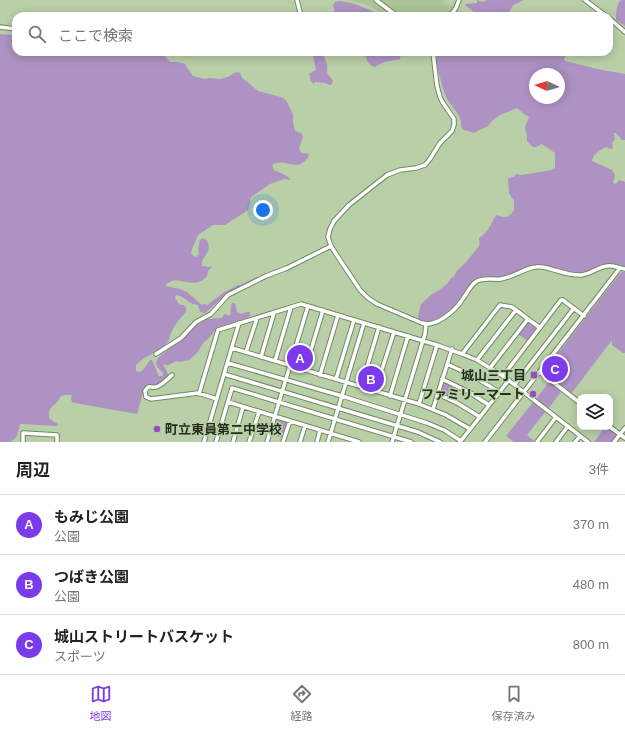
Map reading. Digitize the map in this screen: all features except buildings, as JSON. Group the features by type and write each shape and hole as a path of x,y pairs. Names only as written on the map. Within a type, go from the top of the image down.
{"street":[{"path":"297,0 300,12"},
{"path":"376,0 392,12"},
{"path":"453,12 459,0"},
{"path":"586,0 601,12"},
{"path":"613,22 625,32"},
{"path":"0,27 12,28"},
{"path":"433,56 439,92 443,103 454,119 452,131 440,143 425,165 400,170 387,175 349,205 334,221 330,229 328,237 332,246 360,290 377,304 429,324 438,321 456,308 471,287 476,282 481,280 490,278 500,279 536,267 543,267 578,275 589,274 606,266 614,266 625,270"},
{"path":"156,354 181,338 196,322 211,314 228,295 332,246"},
{"path":"485,442 620,268"},
{"path":"503,376 561,300 584,316"},
{"path":"199,394 218,330 301,304 423,340 476,360 515,384 588,442"},
{"path":"462,354 500,305 512,307 540,328"},
{"path":"267,442 308,306"},
{"path":"275,361 291,307"},
{"path":"515,384 574,308"},
{"path":"305,370 323,310"},
{"path":"476,360 516,310"},
{"path":"261,357 274,312"},
{"path":"320,375 338,315"},
{"path":"246,352 257,318"},
{"path":"490,368 528,319"},
{"path":"336,379 354,320"},
{"path":"204,442 240,323"},
{"path":"328,442 364,323"},
{"path":"392,442 425,334 426,324"},
{"path":"361,387 379,327"},
{"path":"375,391 394,332"},
{"path":"390,396 408,336"},
{"path":"419,404 437,345"},
{"path":"232,348 419,404 452,418 470,429"},
{"path":"433,409 452,350"},
{"path":"228,363 401,414 430,424 461,441 509,380"},
{"path":"447,364 473,376 499,392"},
{"path":"540,372 577,401"},
{"path":"224,374 397,425 424,434 440,442"},
{"path":"172,375 158,386 149,386 145,391 146,397 151,399 199,394 217,399"},
{"path":"442,379 469,392 489,404"},
{"path":"216,442 232,388 411,442"},
{"path":"438,394 459,404 480,417"},
{"path":"228,402 331,433 345,440 359,442"},
{"path":"232,442 243,407"},
{"path":"250,442 258,412"},
{"path":"537,442 556,417"},
{"path":"283,442 290,421"},
{"path":"300,442 305,426"},
{"path":"556,442 568,426"},
{"path":"614,442 625,428"},
{"path":"613,429 625,438"},
{"path":"317,442 320,430"},
{"path":"23,442 23,433 57,434 57,442"},
{"path":"575,442 580,436"}],"shaded area":[{"path":"349,0 444,0 443,2 445,4 452,6 455,0 457,0 451,12 381,12 369,5"},
{"path":"477,0 482,2 487,0 523,0 513,5 510,12 474,12 465,4 477,3"},
{"path":"621,0 625,0 625,26 616,20 617,7"},
{"path":"335,2 346,2 375,12 332,12 335,11 333,5"},
{"path":"0,34 12,35 12,56 165,56 170,62 185,64 193,76 204,79 220,79 228,77 236,72 240,73 242,78 258,91 281,97 286,100 293,114 295,131 301,133 303,137 299,148 301,153 310,154 301,164 296,165 277,163 272,165 274,170 287,176 291,180 284,179 270,184 251,197 248,210 225,225 213,225 198,235 191,254 196,257 199,254 198,248 200,240 202,238 207,240 209,249 203,259 202,266 212,267 204,279 195,283 173,281 165,286 187,292 202,305 206,304 206,306 223,293 238,285 257,277 260,278 227,294 205,313 200,312 198,305 176,295 175,298 180,305 184,305 186,312 174,327 167,343 136,365 136,371 142,371 150,360 152,360 159,376 162,376 163,373 157,367 156,363 158,358 195,326 207,319 222,318 224,314 229,316 232,303 235,303 237,312 240,314 250,312 249,317 217,328 203,343 197,353 189,360 177,361 168,365 163,364 169,376 156,386 149,385 145,387 137,414 75,403 72,402 72,395 64,395 60,397 49,411 49,418 57,423 58,426 20,424 17,436 11,442 0,442"},
{"path":"313,56 323,56 327,64 327,73 333,81 331,85 315,82 314,84 311,81 309,74 316,70"},
{"path":"366,56 400,56 400,59 384,62 375,67 369,63"},
{"path":"437,56 566,56 564,59 565,61 625,74 625,140 622,140 616,133 614,133 615,139 612,143 613,148 611,149 606,147 601,149 595,154 592,161 612,170 615,175 613,183 616,184 619,180 625,182 625,267 610,264 585,272 576,273 539,266 499,277 484,278 471,284 457,304 444,315 433,321 427,322 418,318 421,304 454,277 456,272 479,246 479,239 488,230 495,217 497,215 507,217 514,210 514,201 509,193 508,178 514,177 516,174 522,175 552,170 555,168 555,153 542,144 533,147 527,141 525,127 529,117 517,108 500,115 488,126 474,133 462,129 460,117 447,99 437,65"},
{"path":"622,272 625,272 625,353 612,345 612,340 571,394 544,373 544,371"},
{"path":"528,321 537,328 528,341 518,334"},
{"path":"296,349 309,353 304,368 292,364"},
{"path":"367,370 379,374 375,389 363,386"},
{"path":"443,381 459,388 454,400 440,393"},
{"path":"549,382 561,392 548,409 536,399"},
{"path":"534,401 546,411 527,435 535,442 514,442 506,436"},
{"path":"275,419 288,422 283,438 270,434"},
{"path":"603,430 610,430 617,436 612,442 594,442"}],"place":[{"name":"もみじ公園","path":"300,358"},
{"name":"城山ストリートバスケット","path":"555,369"},
{"name":"城山三丁目","path":"534,375"},
{"name":"つばき公園","path":"371,379"},
{"name":"ファミリーマート","path":"533,394"},
{"name":"町立東員第二中学校","path":"157,429"}]}
